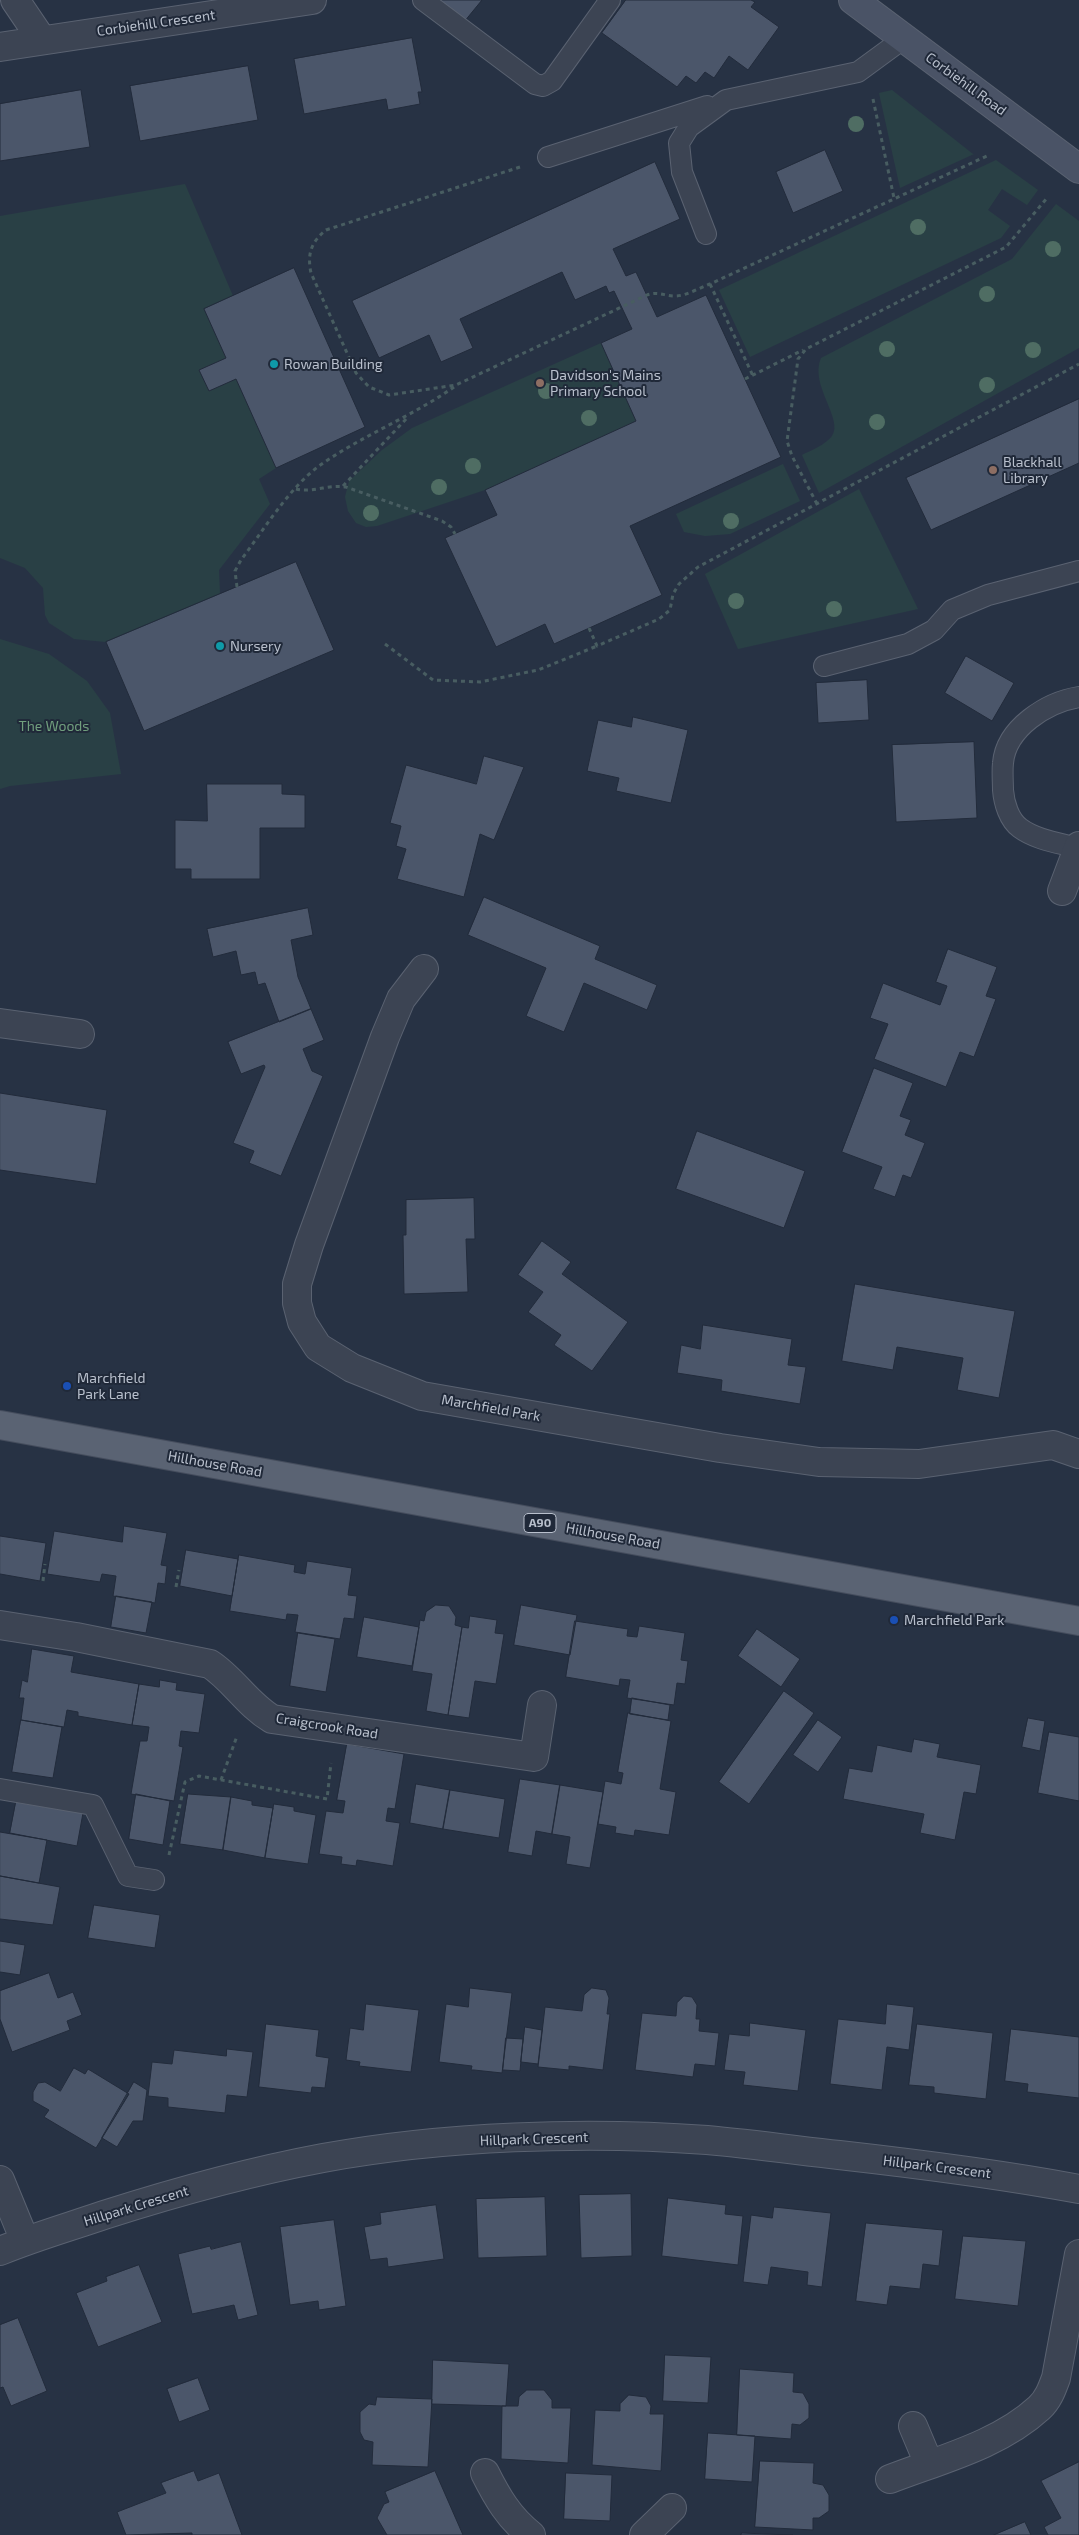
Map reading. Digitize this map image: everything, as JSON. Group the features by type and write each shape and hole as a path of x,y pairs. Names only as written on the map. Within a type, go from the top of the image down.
{"main road":[{"name":"Hillhouse Road","path":"0,1425 1079,1621"}],"street":[{"path":"15,0 42,40"},
{"name":"Corbiehill Crescent","path":"0,47 312,0"},
{"name":"Corbiehill Road","path":"853,0 1079,169"},
{"path":"1062,891 1079,847"},
{"name":"Marchfield Park","path":"424,969 401,1000 385,1037 309,1245 297,1284 302,1322 318,1347 352,1368 422,1396 809,1461 869,1465 919,1464 1053,1445 1079,1454"},
{"path":"0,1023 80,1034"},
{"name":"Craigcrook Road","path":"0,1625 76,1637 210,1664 224,1673 249,1700 272,1719 534,1757 542,1705"},
{"name":"Hillpark Crescent","path":"0,2252 25,2241 161,2197 236,2176 325,2158 412,2146 508,2138 659,2138 744,2144 929,2165 1079,2188"},
{"path":"0,2180 25,2241"},
{"path":"890,2479 1011,2428 1039,2408 1050,2395 1056,2378 1079,2254"},
{"path":"913,2426 929,2464"},
{"path":"485,2473 507,2512 517,2524 531,2535"},
{"path":"644,2535 672,2508"}],"lane":[{"path":"423,0 536,84 543,86 552,81 610,0"},
{"path":"548,158 726,100 858,72 904,39"},
{"path":"706,234 682,172 679,143 689,127 726,100"},
{"path":"824,666 908,644 934,630 952,610 988,595 1079,571"},
{"path":"1079,697 1048,706 1028,721 1010,740 1002,762 1004,801 1011,817 1020,828 1034,836 1079,847"},
{"path":"0,1789 93,1805 128,1876 154,1880"}],"path":[{"path":"872,94 894,198"},
{"path":"237,586 235,571 241,560 295,489 317,467 410,415 456,385 647,295 656,292 673,296 683,295 710,284 989,155"},
{"path":"456,385 389,394 369,387 356,373 311,273 308,258 312,244 326,230 548,158"},
{"path":"744,379 1006,248 1047,198"},
{"path":"710,284 753,376"},
{"path":"806,349 798,359 795,369 788,441 792,456 817,504"},
{"path":"385,644 433,680 480,682 538,670 659,620 670,610 673,594 679,584 698,567 1079,364"},
{"path":"342,486 410,415"},
{"path":"295,489 307,492 336,485 342,486 442,521 451,527 454,534"},
{"path":"589,628 596,646"},
{"path":"43,1581 46,1564"},
{"path":"176,1587 179,1570"},
{"path":"221,1780 249,1700"},
{"path":"154,1880 172,1851 185,1782 199,1776 327,1799 336,1728"}],"green space":[{"path":"892,90 974,154 900,188 879,93"},
{"path":"996,160 1038,190 1027,205 1002,189 988,210 1010,226 1001,238 750,357 719,290"},
{"path":"185,184 233,296 204,309 226,358 199,370 209,391 236,379 276,468 259,479 270,504 219,570 220,594 106,642 74,639 49,623 45,615 43,588 25,568 0,558 0,216"},
{"path":"1056,204 1079,221 1079,348 819,493 802,455 826,442 832,436 834,429 834,420 819,379 821,358 1012,259"},
{"path":"601,343 636,421 485,490 377,526 366,527 356,523 348,511 345,497 349,481 382,450 412,428"},
{"path":"783,464 800,501 730,534 705,536 684,532 676,514"},
{"path":"859,489 918,609 738,649 705,574"},
{"name":"The Woods","path":"0,639 49,654 87,681 110,713 121,774 10,786 0,789"}],"building":[{"path":"437,0 482,0 464,22"},
{"path":"626,0 751,0 755,2 751,7 779,27 748,70 729,56 714,78 705,72 696,83 686,76 677,87 602,33"},
{"path":"412,38 422,92 418,92 420,104 388,110 386,99 304,114 294,59"},
{"path":"248,66 258,120 140,141 130,86"},
{"path":"81,90 90,147 0,161 0,104"},
{"path":"825,150 843,191 793,213 776,172"},
{"path":"655,162 680,219 613,249 626,276 636,272 657,317 706,295 781,457 630,526 662,595 554,644 545,624 496,647 445,538 497,515 485,490 636,421 601,343 632,329 614,291 609,293 606,286 575,300 562,272 460,319 473,348 441,362 429,335 379,358 352,301"},
{"name":"Rowan Building","path":"294,268 365,427 276,468 236,379 209,391 199,370 226,358 204,309"},
{"name":"Blackhall Library","path":"1079,399 1079,463 931,530 906,478"},
{"name":"Nursery","path":"296,562 334,650 144,731 106,642"},
{"path":"966,656 1014,683 992,721 945,693"},
{"path":"867,680 869,720 818,723 816,683"},
{"path":"633,717 688,730 671,803 616,791 619,778 587,771 598,720 631,727"},
{"path":"974,742 977,818 896,822 892,745"},
{"path":"484,756 524,767 494,840 480,834 464,897 397,879 406,849 396,846 401,826 390,823 406,765 476,784"},
{"path":"207,784 282,784 282,794 305,795 305,828 260,828 260,879 191,879 191,869 175,869 175,820 207,821"},
{"path":"484,897 600,946 595,959 657,985 647,1010 584,983 564,1032 526,1016 546,968 468,935"},
{"path":"308,908 313,935 291,940 298,977 311,1009 279,1022 265,983 258,985 255,972 241,975 236,951 213,957 207,929"},
{"path":"948,949 997,967 986,996 996,999 974,1057 960,1052 946,1087 874,1059 888,1024 870,1018 883,983 940,1005 947,986 936,982"},
{"path":"311,1009 324,1040 303,1049 312,1071 323,1076 281,1176 249,1163 254,1151 233,1143 265,1067 264,1065 241,1074 228,1042"},
{"path":"874,1068 913,1083 900,1116 911,1120 905,1135 925,1143 911,1178 903,1175 895,1197 873,1189 882,1167 842,1152"},
{"path":"0,1093 107,1110 96,1184 0,1170"},
{"path":"697,1131 805,1171 784,1228 676,1189"},
{"path":"474,1198 475,1239 466,1239 468,1292 404,1294 403,1235 406,1235 406,1200"},
{"path":"542,1241 571,1262 562,1274 628,1322 592,1371 554,1345 561,1335 528,1312 543,1292 518,1275"},
{"path":"855,1284 1015,1311 999,1398 957,1390 963,1358 897,1347 893,1370 842,1361"},
{"path":"703,1325 792,1339 788,1365 806,1367 800,1404 721,1391 722,1380 677,1373 681,1345 700,1349"},
{"path":"124,1526 167,1533 161,1565 167,1566 165,1584 158,1583 155,1603 113,1596 116,1576 102,1574 100,1582 47,1574 54,1531 122,1542"},
{"path":"0,1536 46,1543 40,1581 0,1574"},
{"path":"186,1550 238,1559 232,1596 180,1586"},
{"path":"239,1555 295,1565 294,1572 305,1574 307,1561 352,1568 348,1595 357,1596 354,1619 344,1618 340,1639 295,1632 298,1615 287,1614 286,1620 230,1611"},
{"path":"116,1596 152,1602 146,1633 111,1627"},
{"path":"436,1605 449,1606 456,1617 455,1625 462,1627 448,1715 426,1711 432,1674 412,1671 420,1620 424,1621 426,1612"},
{"path":"521,1605 577,1615 570,1655 514,1645"},
{"path":"470,1616 497,1620 495,1633 504,1634 496,1684 475,1681 469,1718 448,1715 462,1627 468,1628"},
{"path":"364,1617 419,1627 412,1666 357,1657"},
{"path":"575,1621 628,1629 627,1636 637,1637 639,1626 685,1633 681,1660 688,1661 685,1684 677,1683 674,1705 627,1698 630,1680 620,1679 619,1686 566,1677"},
{"path":"757,1629 800,1659 781,1687 738,1656"},
{"path":"298,1633 335,1639 326,1692 290,1686"},
{"path":"32,1649 74,1656 71,1672 139,1684 132,1725 78,1716 78,1712 67,1710 64,1727 21,1720 24,1698 19,1698 22,1680 27,1682"},
{"path":"160,1680 177,1683 176,1690 205,1694 199,1733 181,1731 179,1746 183,1747 174,1801 131,1794 140,1741 147,1741 149,1727 132,1725 139,1684 159,1687"},
{"path":"784,1691 814,1713 749,1804 719,1782"},
{"path":"632,1698 670,1705 668,1720 630,1714"},
{"path":"628,1713 671,1721 660,1789 676,1792 669,1835 635,1830 634,1836 615,1833 616,1827 598,1824 605,1781 621,1784 623,1773 618,1772"},
{"path":"1028,1718 1045,1721 1040,1751 1022,1747"},
{"path":"21,1720 62,1727 53,1778 12,1772"},
{"path":"818,1720 842,1737 818,1772 793,1755"},
{"path":"1049,1732 1079,1737 1079,1801 1038,1793"},
{"path":"914,1739 940,1744 937,1757 981,1765 976,1794 964,1792 955,1840 920,1833 924,1814 843,1799 849,1768 872,1772 877,1745 911,1752"},
{"path":"347,1744 404,1754 395,1809 388,1808 386,1821 400,1823 393,1866 357,1860 356,1866 341,1864 342,1857 319,1854 326,1811 343,1813 345,1801 337,1800"},
{"path":"520,1779 560,1785 552,1834 536,1831 532,1856 508,1852"},
{"path":"416,1784 450,1790 443,1829 410,1823"},
{"path":"560,1785 603,1792 590,1868 566,1864 570,1837 552,1834"},
{"path":"450,1790 505,1799 499,1838 443,1829"},
{"path":"136,1794 170,1801 163,1845 129,1839"},
{"path":"188,1794 231,1797 223,1850 180,1844"},
{"path":"231,1797 252,1801 252,1805 273,1808 265,1858 223,1850"},
{"path":"16,1802 83,1813 77,1846 10,1833"},
{"path":"274,1804 294,1807 294,1811 316,1815 308,1864 265,1858"},
{"path":"0,1832 47,1840 39,1883 0,1876"},
{"path":"0,1876 60,1887 53,1925 0,1919"},
{"path":"94,1905 160,1915 155,1948 88,1938"},
{"path":"0,1941 25,1945 20,1975 0,1972"},
{"path":"49,1973 58,1998 73,1992 82,2015 67,2021 70,2030 12,2052 0,2019 0,1991"},
{"path":"470,1988 512,1993 502,2073 471,2070 472,2066 439,2062 446,2004 468,2007"},
{"path":"592,1988 606,1990 609,1998 607,2014 610,2014 603,2070 569,2066 569,2070 538,2067 545,2007 582,2011 584,1995"},
{"path":"684,1996 692,1997 697,2005 696,2019 700,2019 699,2031 719,2033 715,2066 695,2064 693,2077 635,2070 642,2013 676,2016 677,2003"},
{"path":"366,2004 419,2010 411,2072 359,2066 360,2062 346,2060 350,2028 363,2030"},
{"path":"887,2004 914,2007 909,2050 887,2047 882,2090 830,2084 838,2019 885,2024"},
{"path":"750,2023 806,2030 798,2091 743,2085 745,2072 724,2070 729,2034 749,2036"},
{"path":"266,2024 319,2030 316,2056 329,2058 325,2088 312,2087 311,2093 259,2087"},
{"path":"917,2024 993,2033 986,2099 934,2093 934,2087 909,2085"},
{"path":"525,2027 542,2030 538,2064 521,2062"},
{"path":"1011,2029 1079,2037 1079,2098 1027,2092 1028,2084 1005,2081"},
{"path":"506,2038 523,2039 520,2071 503,2070"},
{"path":"227,2049 253,2052 247,2097 227,2095 225,2113 168,2107 168,2098 148,2096 152,2062 172,2064 174,2050 226,2056"},
{"path":"74,2068 85,2074 88,2069 129,2094 96,2148 44,2117 49,2110 33,2101 33,2092 38,2083 45,2082 60,2091"},
{"path":"134,2082 147,2090 143,2121 133,2121 117,2147 102,2138"},
{"path":"631,2194 632,2256 581,2258 579,2195"},
{"path":"545,2197 547,2256 478,2258 476,2199"},
{"path":"668,2198 726,2205 725,2214 743,2216 738,2265 662,2256"},
{"path":"436,2205 444,2259 388,2267 387,2258 370,2260 364,2227 381,2224 380,2213"},
{"path":"774,2207 831,2213 822,2287 807,2285 808,2272 771,2267 768,2285 743,2282 751,2215 772,2218"},
{"path":"334,2220 346,2306 319,2310 318,2301 290,2305 280,2227"},
{"path":"866,2223 943,2230 939,2266 923,2264 920,2289 890,2286 887,2305 856,2301"},
{"path":"963,2236 1026,2241 1018,2306 955,2299"},
{"path":"241,2242 258,2315 238,2320 234,2305 192,2314 178,2254 210,2246 211,2249"},
{"path":"139,2265 162,2322 98,2347 76,2293 107,2281 106,2277"},
{"path":"18,2318 47,2391 11,2406 3,2387 0,2388 0,2325"},
{"path":"665,2355 711,2357 708,2403 663,2401"},
{"path":"433,2360 509,2364 506,2406 432,2404"},
{"path":"740,2369 794,2373 793,2392 803,2393 809,2404 809,2418 800,2425 792,2424 791,2439 737,2435"},
{"path":"198,2378 210,2410 179,2422 167,2389"},
{"path":"527,2390 544,2390 552,2400 552,2408 571,2408 568,2463 501,2459 502,2406 518,2406 519,2397"},
{"path":"629,2395 646,2397 651,2406 650,2414 664,2414 661,2471 592,2465 595,2410 620,2411 620,2404"},
{"path":"377,2397 432,2399 428,2467 372,2465 373,2442 364,2440 360,2432 360,2412 369,2404 375,2405"},
{"path":"708,2433 755,2436 752,2482 705,2479"},
{"path":"760,2461 814,2463 813,2483 823,2485 829,2495 829,2511 819,2518 813,2518 813,2530 755,2527"},
{"path":"1079,2462 1079,2535 1048,2535 1044,2527 1061,2518 1041,2481"},
{"path":"194,2471 198,2481 219,2473 242,2535 192,2535 192,2533 126,2535 117,2512 166,2493 161,2483"},
{"path":"435,2471 463,2535 387,2535 377,2518 384,2504 389,2502 385,2492"},
{"path":"566,2473 612,2475 610,2521 564,2519"},
{"path":"1025,2522 1031,2535 994,2535"},
{"path":"742,2533 793,2535 741,2535"}],"place":[{"name":"Rowan Building","path":"274,364"},
{"name":"Davidson's Mains Primary School","path":"540,383"},
{"name":"Blackhall Library","path":"993,470"},
{"name":"Nursery","path":"220,646"},
{"name":"Marchfield Park Lane","path":"67,1386"},
{"name":"Marchfield Park","path":"894,1620"}]}
